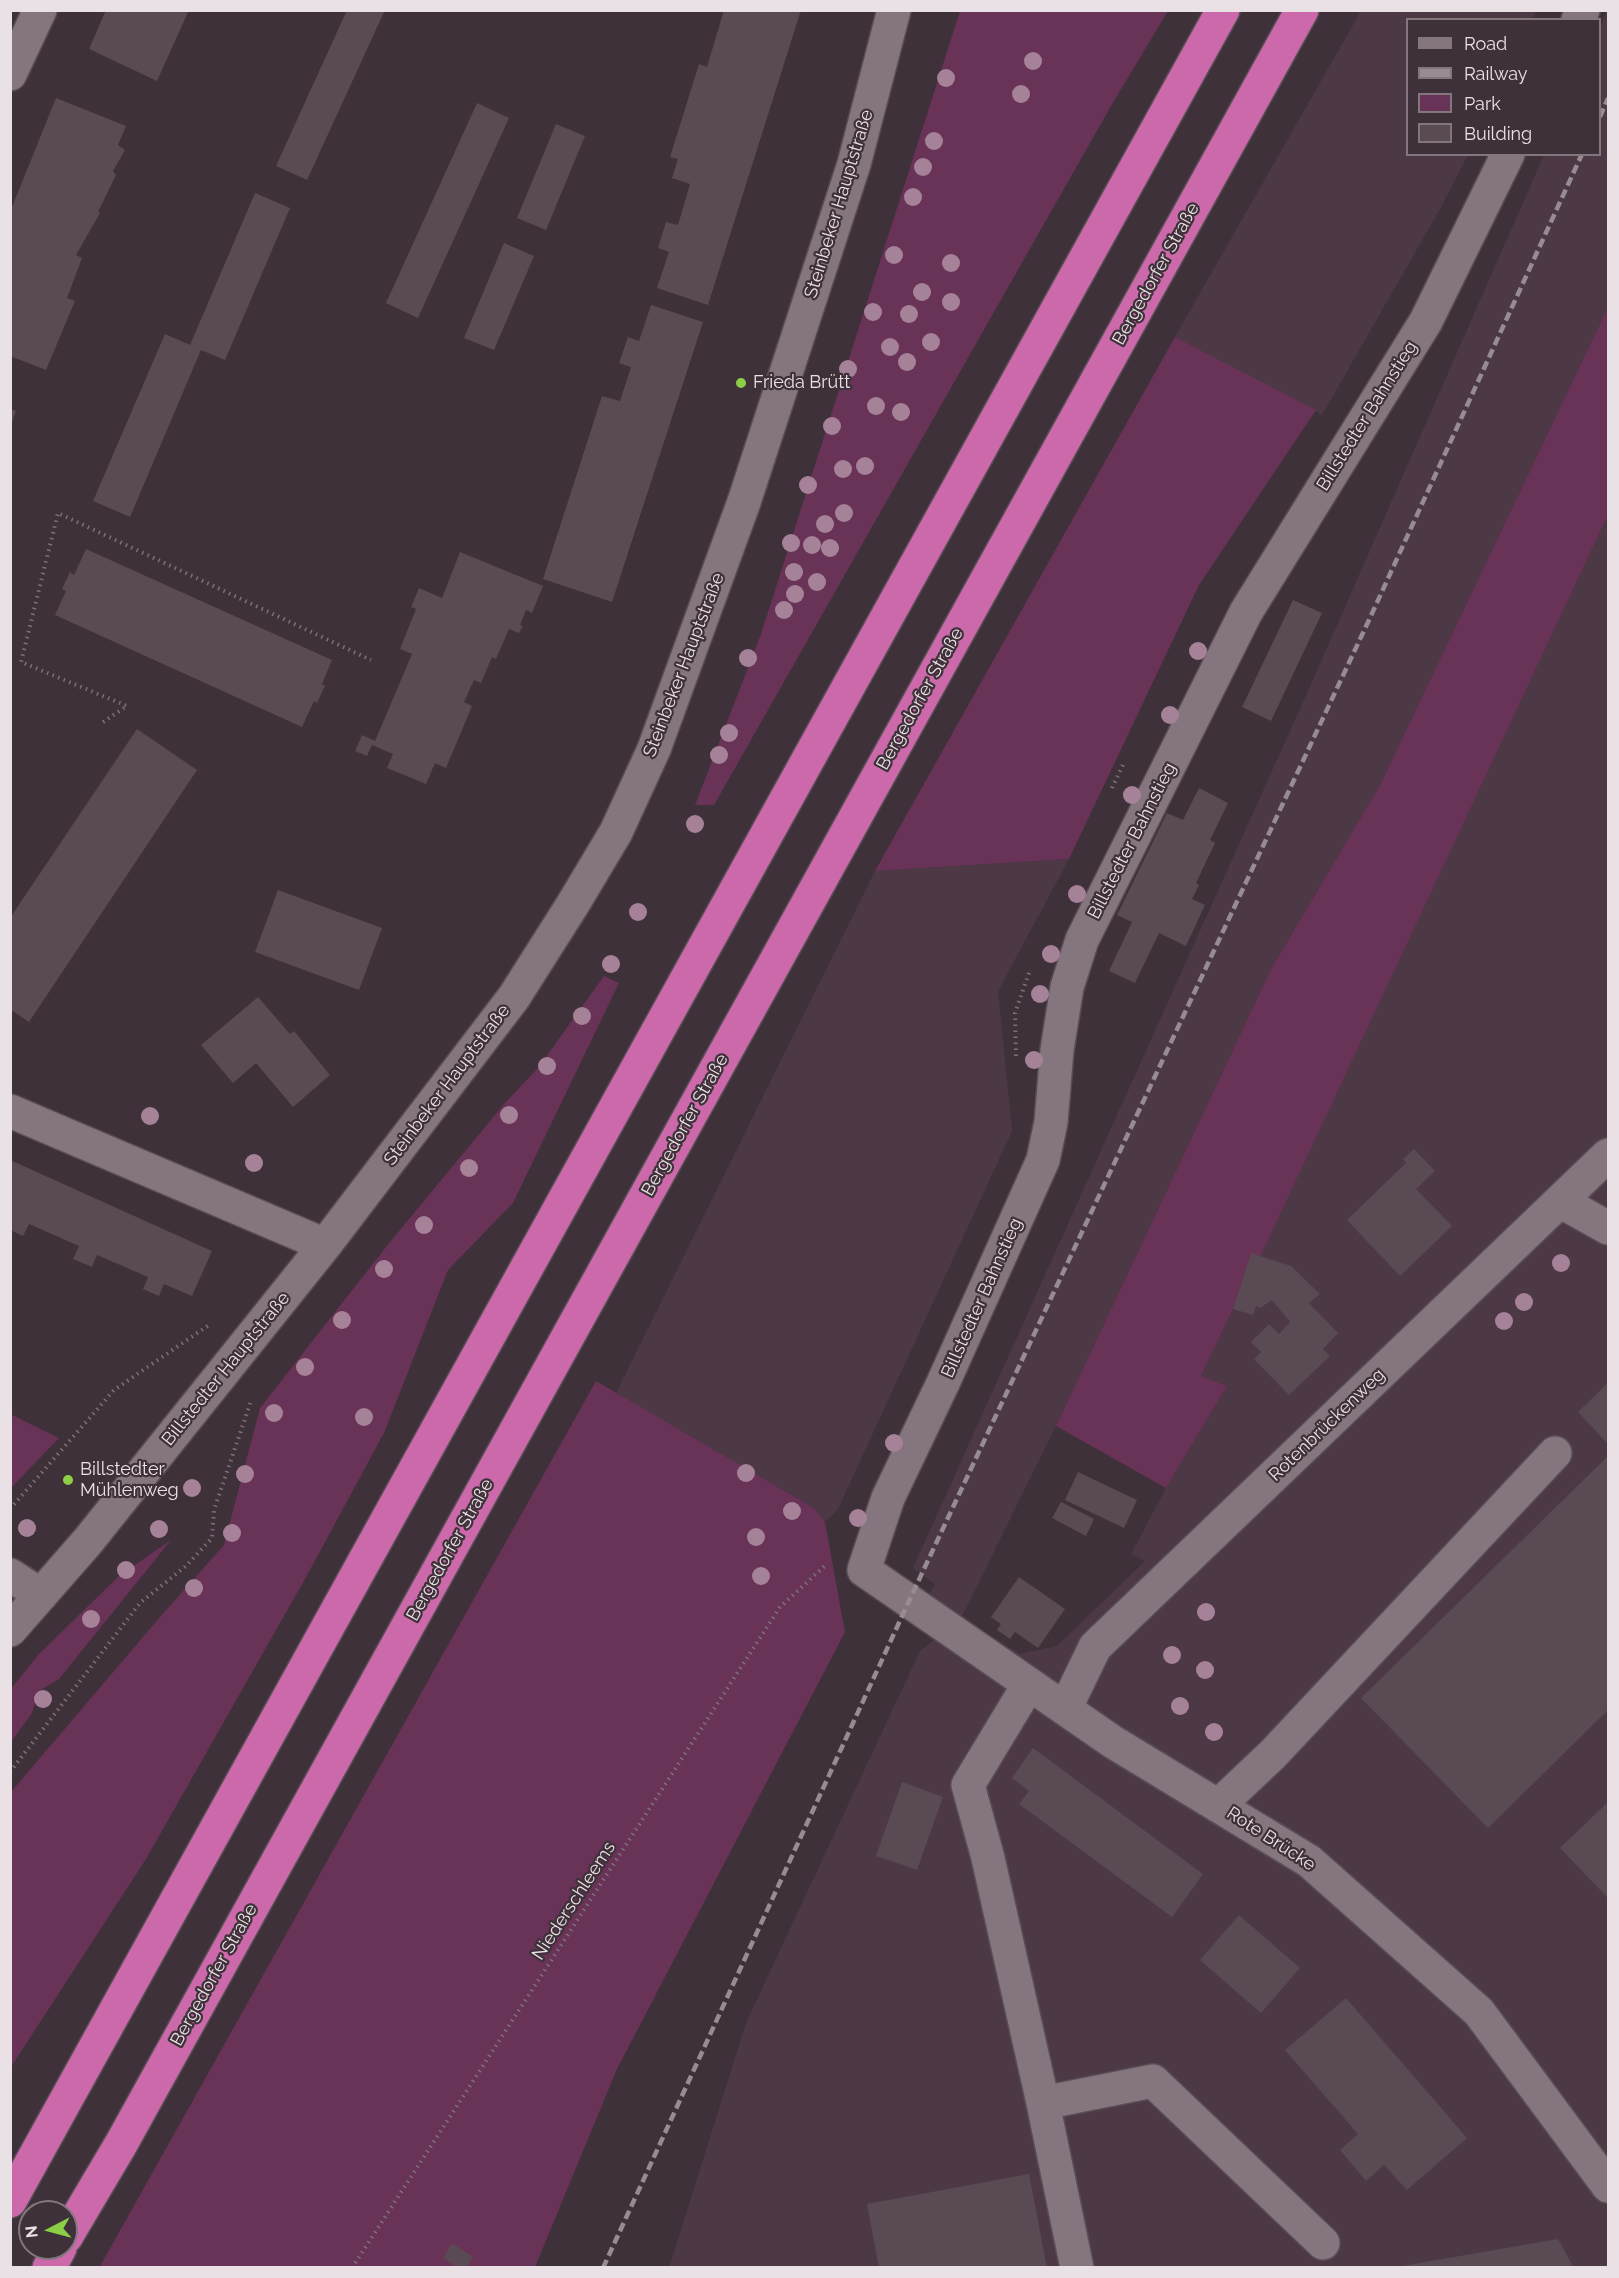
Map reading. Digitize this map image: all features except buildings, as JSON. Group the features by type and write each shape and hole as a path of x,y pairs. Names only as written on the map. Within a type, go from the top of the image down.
{"highway":[{"path":"10,2201 1223,10"},
{"name":"Bergedorfer Straße","path":"78,2217 127,2133 1302,10"}],"street":[{"path":"10,74 40,10"},
{"name":"Steinbeker Hauptstraße","path":"325,1245 514,997 610,842 640,780 654,749 744,502 854,164 894,10"},
{"name":"Billstedter Bahnstieg","path":"864,1570 888,1498 943,1383 1043,1160 1051,1122 1057,1050 1067,987 1082,940 1246,612 1426,321 1507,156"},
{"path":"10,1111 325,1245"},
{"name":"Rotenbrückenweg","path":"1065,1709 1095,1647 1608,1155"},
{"path":"1560,1201 1608,1228"},
{"name":"Billstedter Hauptstraße","path":"10,1630 95,1532 325,1245"},
{"path":"1218,1806 1273,1754 1555,1453"},
{"name":"Rote Brücke","path":"864,1570 1113,1742 1309,1862 1479,2012 1608,2186"},
{"path":"10,1575 41,1595"},
{"path":"1029,1684 968,1785 988,1858 1077,2268"},
{"path":"1043,2103 1153,2081 1323,2243"}],"path":[{"path":"103,722 127,706 21,662 58,513 371,660"},
{"path":"10,1509 114,1390 215,1322"},
{"path":"10,1772 140,1603 186,1566 212,1539 214,1510 254,1391"},
{"name":"Niederschleems","path":"352,2268 780,1607 832,1560"}],"shaded area":[{"path":"1361,11 1536,11 1532,18 1406,18 1406,156 1467,156 1441,207 1322,415 1175,337"},
{"path":"1607,11 1608,307 1380,785 1271,969 1056,1426 961,1618 1020,1654 1057,1646 1145,1561 1131,1554 1166,1488 1227,1386 1201,1376 1233,1309 1251,1253 1260,1256 1608,515 1608,2267 669,2268 746,2023 920,1651 961,1619 929,1595 935,1584 913,1568 1308,691 1544,156 1601,156 1601,26"},
{"path":"1069,859 998,991 1012,1131 838,1509 825,1522 814,1508 616,1393 875,871"}],"green space":[{"path":"960,11 1168,11 1111,106 714,805 695,805 761,634"},
{"path":"1608,307 1608,515 1260,1257 1251,1254 1233,1309 1201,1376 1227,1386 1166,1488 1056,1426 1271,969 1380,785"},
{"path":"1175,337 1316,410 1199,585 1069,859 875,871"},
{"path":"604,976 619,983 513,1203 448,1270 384,1433 305,1579 146,1859 11,2067 11,1792 224,1545 260,1408 386,1247 504,1104 538,1068"},
{"path":"596,1381 814,1508 825,1522 845,1632 617,2069 535,2267 99,2268"},
{"path":"10,1414 59,1438 11,1488 10,1488"},
{"path":"171,1540 59,1679 39,1691 32,1713 11,1742 11,1689 38,1655 119,1576"}],"railway":[{"path":"1601,115 1608,98"},
{"path":"603,2268 909,1601 1369,620 1581,156"}],"place":[{"name":"Frieda Brütt","path":"741,383"},
{"name":"Billstedter Mühlenweg","path":"68,1480"}]}
